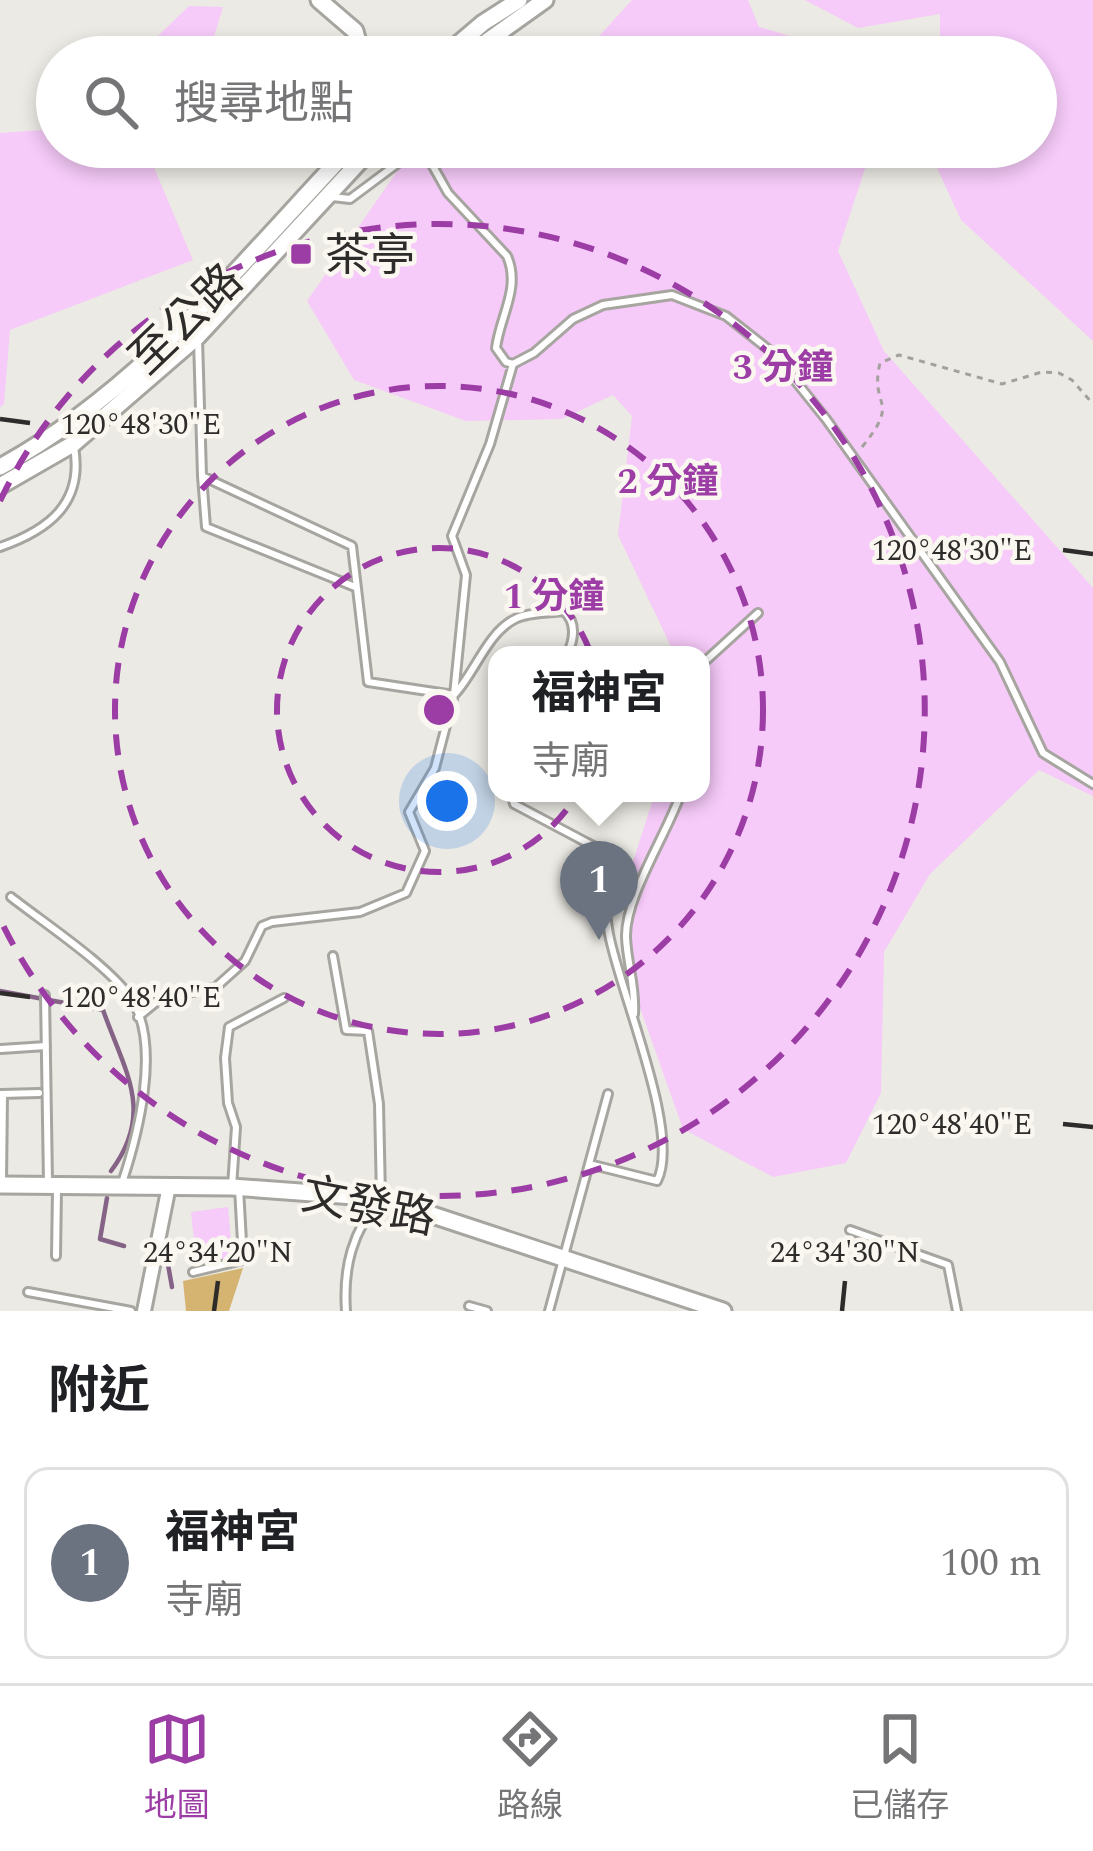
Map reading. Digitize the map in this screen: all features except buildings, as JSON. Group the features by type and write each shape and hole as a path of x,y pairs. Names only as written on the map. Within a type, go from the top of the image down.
{"street":[{"path":"319,0 356,36"},
{"path":"467,36 519,0"},
{"path":"494,36 545,0"},
{"name":"至公路","path":"0,467 63,429 192,330 331,168"},
{"name":"至公路","path":"0,486 73,444 355,168"},
{"path":"63,429 73,444"},
{"name":"文發路","path":"1,1185 235,1187 381,1198 724,1311"},
{"path":"144,1311 169,1186"}],"lane":[{"path":"316,184 329,197 350,199 392,168"},
{"path":"434,168 448,194 513,268 510,300 496,348 500,358 513,364"},
{"path":"138,1017 160,999 216,987 245,961 262,926 360,912 406,892 425,851 410,812 435,768 454,695 466,575 452,536 490,444 513,364 534,353 574,319 603,305 672,295 726,316 773,353 1000,662 1043,753 1093,784"},
{"path":"192,330 206,527 357,588"},
{"path":"0,547 31,536 59,514 78,472 73,444"},
{"path":"202,476 352,546 368,682 454,695"},
{"path":"489,646 516,618 564,611 570,617 571,646"},
{"path":"710,657 758,614"},
{"path":"454,695 488,647"},
{"path":"513,802 599,849 609,936 658,1111 664,1149 657,1181 589,1164"},
{"path":"634,1024 636,985 626,934 677,802"},
{"path":"11,897 132,1000 144,1031 138,1133 120,1186"},
{"path":"333,956 346,1030 368,1031 379,1104 381,1198 363,1219 347,1258 346,1311"},
{"path":"45,995 56,1256"},
{"path":"194,1272 243,1260 235,1187 236,1127 228,1102 229,1027 284,998"},
{"path":"2,1048 46,1046"},
{"path":"1,1185 1,1094 40,1093"},
{"path":"549,1311 608,1094"},
{"path":"850,1230 947,1265 957,1311"},
{"path":"28,1292 131,1311"},
{"path":"469,1306 488,1311"}],"path":[{"path":"851,456 884,418 876,387 880,363 899,355 1002,384 1042,372 1059,373 1093,404"}],"shaded area":[{"path":"632,0 748,0 759,27 790,36 599,36"},
{"path":"805,0 1093,0 1093,341 961,220 937,168 1057,168 1057,36 940,36 940,14 858,28"},
{"path":"189,6 223,7 214,36 158,36"},
{"path":"36,130 36,168 154,168 193,260 10,330 0,407 0,133"},
{"path":"399,168 865,168 838,251 884,351 1093,588 1093,796 1039,770 930,874 884,952 881,1093 846,1163 773,1177 683,1129 622,957 630,871 652,802 710,802 710,646 671,646 618,535 632,416 613,395 562,419 466,421 354,380 307,301"},
{"path":"228,1207 233,1265 197,1270 191,1212"}],"waterway":[{"path":"0,991 103,1010 127,1073 134,1110 124,1150 111,1171"},
{"path":"107,1198 100,1239 124,1246"},
{"path":"167,1259 172,1287"}],"place":[{"name":"茶亭","path":"301,254"},
{"name":"福神宮","path":"599,940"}]}
